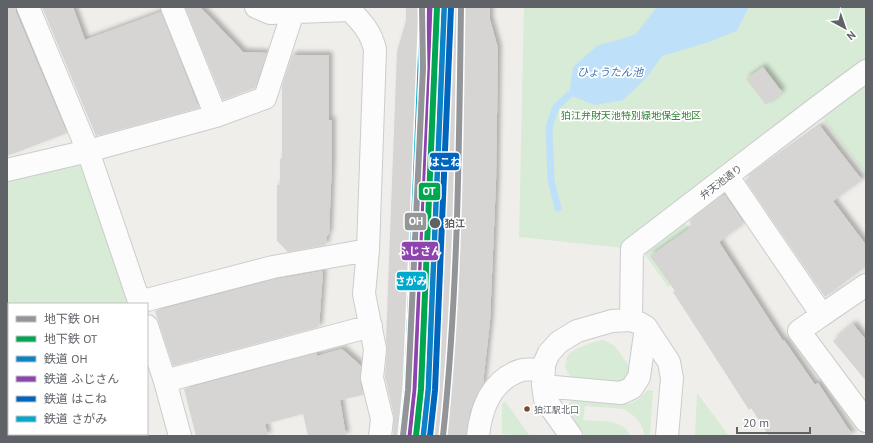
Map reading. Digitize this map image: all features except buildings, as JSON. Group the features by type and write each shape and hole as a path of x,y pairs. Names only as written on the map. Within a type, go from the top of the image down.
{"street":[{"path":"28,7 88,151 140,303 273,267 368,250"},
{"path":"172,7 216,116"},
{"path":"256,7 270,13 350,8 367,28 372,38 375,49 368,250 364,294 372,326 375,349 372,378 382,419 380,436"},
{"path":"7,170 88,151 216,116 265,98 293,12"},
{"name":"弁天池通り","path":"638,324 632,249 866,71"},
{"path":"728,177 822,315"},
{"path":"866,285 799,331 866,421"},
{"path":"572,436 545,399 543,378 544,364 548,353 559,342 577,331 612,321 638,324 669,362 672,378 667,436"},
{"path":"478,436 480,419 488,396 505,379 523,370 543,378 621,393 632,388 640,377 638,324"},
{"path":"165,380 372,326"},
{"path":"148,329 165,380 180,436"}],"green space":[{"name":"狛江弁財天池特別緑地保全地区","path":"524,7 866,7 866,174 815,109 632,249 519,237"},
{"path":"88,151 133,303 8,303 8,335 7,334 7,170"},
{"path":"685,223 709,258 668,287 643,252"},
{"path":"603,340 615,346 630,369 629,375 622,382 574,379 570,376 565,367 569,354 585,345"},
{"path":"648,390 653,391 650,436 644,436 640,423 630,413 623,409 585,406 583,420 603,421 617,424 627,430 630,436 585,436 567,411 567,407 574,400 629,404 639,399"},
{"path":"697,393 729,436 695,436"},
{"path":"505,401 530,436 502,434 502,404"}],"water":[{"name":"ひょうたん池","path":"657,7 748,8 737,31 706,43 662,56 647,77 623,100 595,105 569,95 573,67 598,45 636,34"}],"waterway":[{"path":"558,208 551,180 549,127 556,107 569,95"}],"metro line":[{"name":"OH","path":"403,436 408,390 423,68 422,7"},
{"name":"OT","path":"416,436 421,389 437,7"},
{"name":"OH","path":"443,436 455,275 461,7"}],"rail line":[{"name":"さがみ","path":"402,435 407,388 423,7"},
{"name":"ふじさん","path":"409,435 414,388 430,7"},
{"name":"OH","path":"423,436 428,389 444,7"},
{"name":"はこね","path":"430,436 435,390 451,7"}],"place":[{"name":"狛江","path":"435,223"},
{"name":"狛江駅北口","path":"527,409"}]}
